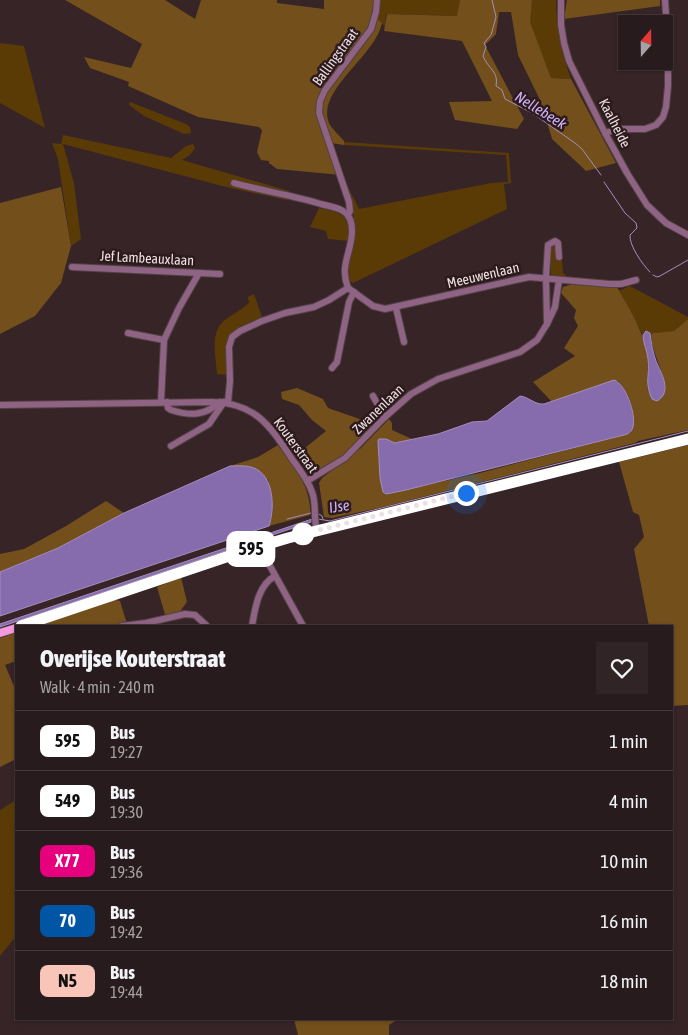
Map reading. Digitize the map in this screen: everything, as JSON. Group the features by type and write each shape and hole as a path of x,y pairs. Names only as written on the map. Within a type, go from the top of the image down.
{"main road":[{"path":"24,625 259,546 688,438"},
{"path":"0,633 15,628"}],"street":[{"name":"Ballingstraat","path":"348,215 350,211 349,202 320,113 320,101 325,90 371,29 377,0"},
{"name":"Kaalheide","path":"561,0 561,25 569,61 605,133 647,205 666,223 688,235"},
{"path":"605,133 618,129 645,129 656,125 663,117 668,86 665,0"},
{"path":"172,446 209,424 224,402 230,381 229,347 232,338 240,331 269,318 314,307 348,288 344,271 352,234 351,220 348,215 342,210 296,197 269,193 234,184"},
{"path":"547,324 546,278 548,245 551,242 555,241 558,243 559,257"},
{"name":"Jef Lambeauxlaan","path":"72,267 220,274"},
{"path":"199,273 178,308 164,340 164,402 171,410 202,414 224,402"},
{"name":"Meeuwenlaan","path":"348,288 380,309 396,308 528,277 610,284 621,284 636,280"},
{"name":"Zwanenlaan","path":"307,481 345,458 385,417 411,394 438,379 520,352 537,340 555,308 559,280"},
{"path":"332,368 337,362 350,302 354,292"},
{"path":"396,308 404,342"},
{"path":"128,334 164,340"},
{"path":"373,396 385,417"},
{"name":"Kouterstraat","path":"0,405 224,402 252,411 266,423 307,481 313,493 316,531"},
{"path":"259,546 302,625"},
{"path":"252,625 260,594 270,578 275,576"},
{"path":"130,625 186,614 195,616 206,625"}],"shaded area":[{"path":"65,0 165,0 195,19 201,0 277,0 277,3 324,9 324,0 374,0 373,16 382,23 377,36 338,86 331,98 327,111 329,123 344,141 344,145 332,143 341,175 277,169 269,161 261,160 257,152 262,130 259,127 198,117 128,86 129,82 90,68 84,57 131,68 142,44"},
{"path":"378,0 460,0 458,16 386,14 385,26 375,18"},
{"path":"460,0 532,0 530,22 551,78 571,79 616,163 586,171 552,139 541,102 518,55 511,12 499,12 496,34 485,45 524,119 517,129 455,120 449,102 492,101 462,41 384,31 387,14 457,16"},
{"path":"532,0 556,0 560,40 571,79 551,78 529,22"},
{"path":"567,0 660,0 660,6 564,19"},
{"path":"0,43 24,46 45,128 0,103"},
{"path":"130,102 186,124 190,127 191,133 184,134 144,116 129,105"},
{"path":"63,135 171,158 186,146 193,144 195,148 190,155 182,160 289,191 287,200 226,187 63,144 74,183 81,239 71,246 58,159 52,143 61,144"},
{"path":"331,139 344,142 509,153 511,183 504,184 507,209 353,283 349,279 347,269 355,231 352,207 342,175 359,209 491,183 508,182 506,155 344,145 332,143"},
{"path":"61,187 71,246 61,283 35,316 0,334 0,203"},
{"path":"319,208 333,211 343,217 348,226 348,241 328,239 326,231 310,227"},
{"path":"553,245 556,257 562,258 563,273 569,278 551,274 550,247"},
{"path":"576,283 617,287 637,324 646,347 648,391 665,390 663,376 653,349 651,335 653,333 674,331 688,319 688,430 638,441 379,508 332,518 324,517 319,483 322,478 361,448 389,419 392,423 392,430 412,439 395,443 390,440 378,447 380,478 383,492 386,494 480,473 631,432 633,412 626,392 618,381 611,381 552,402 533,382 575,356 564,348 578,326 574,318 576,310 561,293 563,287"},
{"path":"628,285 688,317 688,319 674,331 653,333 651,335 644,332 643,335 619,290 628,287"},
{"path":"254,294 262,317 240,327 230,337 227,344 227,375 217,374 215,338 217,331 225,320 249,303 248,297"},
{"path":"646,331 650,333 654,355 663,377 665,388 662,397 657,401 652,399 648,388 648,359 643,335"},
{"path":"614,380 623,388 633,412 633,426 627,434 406,490 386,494 383,492 380,478 379,439 386,439 395,443 438,434 472,422 487,421 520,396 544,404"},
{"path":"297,388 323,399 328,408 374,424 348,453 312,474 308,473 295,456 326,431 312,420 299,405 282,399 281,392"},
{"path":"278,445 305,486 310,505 310,515 269,526 272,509 268,480 243,466 230,466 258,457"},
{"path":"688,445 688,705 673,706 673,625 649,625 634,549 644,537 639,515 633,512 619,462"},
{"path":"230,466 254,468 266,478 272,502 269,526 0,616 0,572 58,548 124,513"},
{"path":"106,501 124,513 58,548 0,572 0,554 24,549"},
{"path":"312,519 311,522 0,627 0,624"},
{"path":"181,577 187,602 181,610 183,613 166,618 157,587"},
{"path":"111,599 120,601 127,624 123,625 36,625"},
{"path":"15,632 15,661 5,665 15,689 15,760 0,767 0,638"},
{"path":"15,801 15,937 0,956 0,810"},
{"path":"294,1020 396,1020 389,1025 389,1035 298,1035"}],"waterway":[{"name":"Nellebeek","path":"492,0 496,17 491,35 484,43 486,47 483,56 495,73 496,86 502,90 505,99 532,113 575,143 582,149 601,175"},
{"name":"Nellebeek","path":"604,182 625,213 636,223 637,228 630,235 630,239 640,259 650,272"},
{"name":"Nellebeek","path":"653,275 660,276 688,260"},
{"name":"IJse","path":"318,519 330,521 688,431"},
{"path":"287,519 311,513"},
{"name":"IJse","path":"319,514 323,519"}],"bus line":[{"name":"595","path":"24,625 288,538 688,439"}],"route":[{"path":"303,534 466,493"}]}
